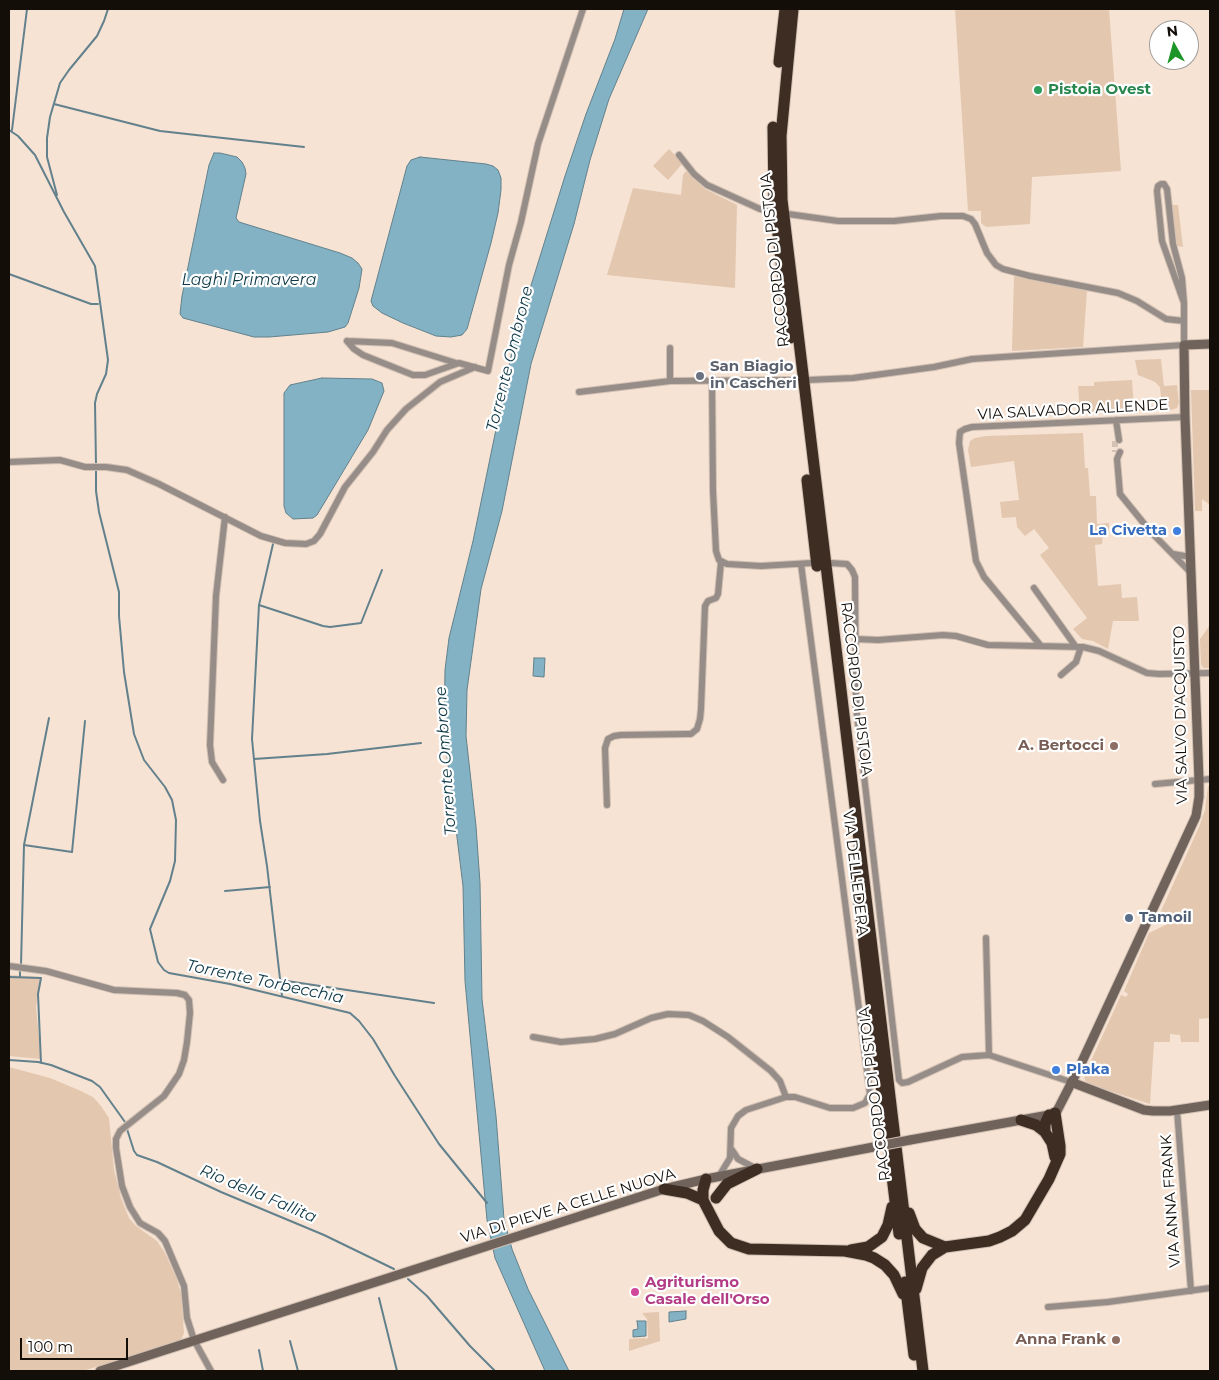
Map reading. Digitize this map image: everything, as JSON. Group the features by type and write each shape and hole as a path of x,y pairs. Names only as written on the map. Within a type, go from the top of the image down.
{"highway":[{"name":"RACCORDO DI PISTOIA","path":"785,9 773,134 774,200 911,1301 923,1371"},
{"name":"RACCORDO DI PISTOIA","path":"793,9 781,136 782,200 898,1194"},
{"path":"1045,1132 1045,1124 1052,1114"},
{"path":"911,1301 923,1265 932,1255 945,1247 989,1241 1006,1235 1018,1227 1032,1211 1056,1166 1061,1150 1052,1114"},
{"path":"1021,1120 1036,1125 1045,1132 1054,1148 1056,1166"},
{"path":"716,1198 727,1184 757,1168"},
{"path":"706,1179 703,1200 716,1226 726,1240 742,1248 845,1251 868,1247 882,1237 898,1194"},
{"path":"706,1179 714,1189 716,1198 716,1226"},
{"path":"664,1189 687,1193 703,1200"},
{"path":"898,1194 917,1232 928,1241 945,1247"},
{"path":"845,1251 874,1258 885,1265 911,1301"},
{"name":"RACCORDO DI PISTOIA","path":"911,1301 916,1371"}],"main road":[{"path":"1184,345 1210,344"},
{"name":"VIA SALVO D'ACQUISTO","path":"1052,1114 1071,1082 1194,822 1198,806 1196,673 1185,417 1184,345"},
{"path":"1071,1082 1144,1110 1159,1112 1210,1105"},
{"name":"VIA DI PIEVE A CELLE NUOVA","path":"100,1371 664,1189 757,1168 1052,1114"}],"street":[{"path":"456,363 425,375 413,375 363,355 347,341 388,342 488,371 509,265 538,144 583,9"},
{"path":"679,155 694,174 706,185 771,212"},
{"path":"807,380 853,378 934,367 972,359 1184,345 1184,303 1182,278 1174,247 1167,189 1166,185 1162,184 1157,189 1164,248 1184,303"},
{"path":"788,214 856,222 963,216 971,219 975,224 987,253 996,265 1003,269 1124,295 1137,300 1166,319 1184,321"},
{"path":"1161,228 1172,227"},
{"path":"670,348 670,382"},
{"path":"9,462 60,460 91,467 133,472 275,541 296,544 310,543 317,539 324,529 345,487 361,469 406,409 432,388 475,366"},
{"path":"579,392 670,382 790,380"},
{"path":"712,381 714,508 717,555 722,562 731,565 761,566 812,563"},
{"name":"VIA SALVADOR ALLENDE","path":"1041,646 984,577 976,562 959,446 959,435 962,430 972,427 1117,424 1185,417"},
{"path":"1117,424 1117,440"},
{"path":"1117,454 1120,494 1172,554 1192,573"},
{"path":"223,780 212,762 210,745 216,596 224,517"},
{"path":"1172,554 1191,557"},
{"path":"607,805 605,748 610,737 621,735 691,734 697,729 701,709 705,606 708,601 716,598 718,594 722,562"},
{"path":"830,563 847,564 854,573 856,640 948,635 988,645 1079,647 1099,651 1148,673 1210,673"},
{"name":"VIA DELL'EDERA","path":"786,1097 796,1097 830,1108 848,1109 857,1108 865,1104 869,1100 871,1092 801,564"},
{"path":"1034,588 1079,647 1076,662 1061,675"},
{"name":"VIA DELL'EDERA","path":"856,640 856,706 898,1077 902,1082 912,1081 962,1057 989,1055"},
{"path":"1155,784 1210,779"},
{"path":"986,938 989,1055 1071,1082"},
{"path":"9,966 46,971 114,990 177,992 185,995 189,1000 190,1013 184,1060 176,1080 164,1096 120,1131 116,1144 125,1195 140,1224 158,1233 165,1241 184,1286 187,1318 194,1340 211,1371"},
{"path":"533,1037 561,1042 595,1039 615,1034 652,1018 668,1014 688,1015 728,1037 780,1081 786,1097 756,1105 738,1116 731,1128 732,1150 729,1161 719,1176"},
{"name":"VIA ANNA FRANK","path":"1177,1110 1191,1291"},
{"path":"732,1150 742,1162 757,1168"},
{"path":"1048,1307 1108,1302 1210,1288"}],"shaded area":[{"name":"Pistoia Ovest","path":"955,9 1109,9 1121,171 1032,177 1030,224 986,227 981,223 981,211 968,211"},
{"path":"669,149 683,163 668,180 653,166"},
{"path":"686,171 705,189 737,205 735,288 607,275 633,188 681,195 683,175"},
{"path":"1172,205 1178,205 1183,247 1177,246"},
{"path":"1014,276 1087,291 1083,347 1012,351"},
{"path":"1161,359 1164,386 1177,385 1179,403 1177,408 1171,410 1080,413 1078,386 1094,386 1094,382 1132,380 1134,408 1162,406 1160,387 1155,382 1138,375 1135,360"},
{"path":"1191,390 1210,390 1210,505 1202,499 1202,511 1195,511"},
{"path":"1083,433 1085,468 1088,468 1090,496 1096,496 1097,524 1109,523 1109,531 1103,531 1102,544 1095,545 1098,586 1121,584 1122,598 1137,597 1139,621 1113,621 1108,649 1093,641 1082,639 1073,629 1087,618 1040,555 1049,548 1034,529 1025,536 1017,527 1016,517 1002,518 1000,502 1019,500 1014,461 971,467 968,450 970,441 986,436"},
{"path":"1210,625 1210,668 1204,668 1201,665 1200,639"},
{"path":"1208,786 1210,786 1210,1018 1199,1019 1199,1042 1181,1042 1180,1035 1170,1034 1170,1042 1154,1042 1150,1104 1086,1083 1084,1076 1121,995 1126,997 1128,994 1124,991 1149,933 1186,915 1186,912 1159,923 1156,922 1199,827 1205,810"},
{"path":"9,975 41,977 36,1007 41,1059 9,1056"},
{"path":"9,1067 50,1078 93,1097 109,1118 114,1170 121,1198 129,1218 136,1226 157,1241 177,1279 181,1294 184,1333 181,1340 83,1371 9,1371"},
{"path":"659,1312 660,1341 629,1351 629,1339 647,1339 648,1337 647,1319 642,1313"}],"water":[{"path":"624,9 648,9 609,99 590,160 574,224 531,364 502,511 481,589 467,690 466,736 480,883 482,999 496,1116 504,1219 512,1249 528,1289 569,1371 545,1371 495,1258 487,1220 465,981 463,886 444,732 445,670 449,638 473,541 515,337 565,176 586,114 615,39"},
{"name":"Laghi Primavera","path":"214,153 237,157 245,168 246,174 236,218 239,222 340,253 358,263 362,269 359,288 345,327 328,332 254,337 183,318 180,314 182,296 209,165"},
{"path":"420,157 486,164 498,170 501,178 498,213 491,243 467,329 462,335 451,337 436,336 382,313 373,306 371,301 407,166 411,160"},
{"path":"322,378 372,379 382,383 384,391 368,430 317,515 313,518 293,519 286,513 284,506 284,393 290,385"},
{"path":"534,658 545,658 544,677 533,676"},
{"path":"686,1311 686,1319 669,1322 669,1312"},
{"path":"637,1321 646,1321 646,1336 633,1337 633,1330 638,1329"}],"waterway":[{"path":"12,130 27,9"},
{"path":"57,195 47,157 50,117 60,83 97,36 108,9"},
{"path":"54,104 160,131 304,147"},
{"name":"Torrente Torbecchia","path":"9,130 18,136 35,155 64,212 95,266 108,360 106,374 95,403 96,465"},
{"path":"9,274 91,304 98,304"},
{"name":"Torrente Torbecchia","path":"96,470 99,512 119,592 124,672 134,734 144,760 165,787 172,800 176,820 175,861 170,881 150,929 158,962 169,973 230,984 350,1013 373,1039 439,1144 487,1203"},
{"path":"273,544 259,605 252,739 260,821 282,996"},
{"path":"259,605 323,626 330,627 361,623 382,570"},
{"path":"21,965 24,845 49,718"},
{"path":"24,845 72,852 85,721"},
{"path":"254,759 327,754 421,743"},
{"path":"225,891 270,887"},
{"path":"20,970 20,977"},
{"path":"9,977 41,978 38,994 41,1063"},
{"path":"280,980 434,1003"},
{"name":"Rio della Fallita","path":"9,1060 51,1065 92,1081 100,1087 125,1122"},
{"name":"Rio della Fallita","path":"127,1129 137,1155 324,1235 394,1269"},
{"name":"Rio della Fallita","path":"408,1279 427,1296 470,1346 495,1371"},
{"path":"379,1298 397,1371"},
{"path":"290,1341 298,1371"},
{"path":"259,1350 263,1371"}],"tunnel":[{"path":"1115,441 1115,452"}],"place":[{"name":"Pistoia Ovest","path":"1038,90"},
{"name":"San Biagio in Cascheri","path":"700,376"},
{"name":"La Civetta","path":"1177,531"},
{"name":"A. Bertocci","path":"1114,746"},
{"name":"Tamoil","path":"1129,918"},
{"name":"Plaka","path":"1056,1070"},
{"name":"Agriturismo Casale dell'Orso","path":"635,1292"},
{"name":"Anna Frank","path":"1116,1340"}],"water label":[{"name":"Torrente Ombrone","path":"510,359"},
{"name":"Torrente Ombrone","path":"446,761"}]}
